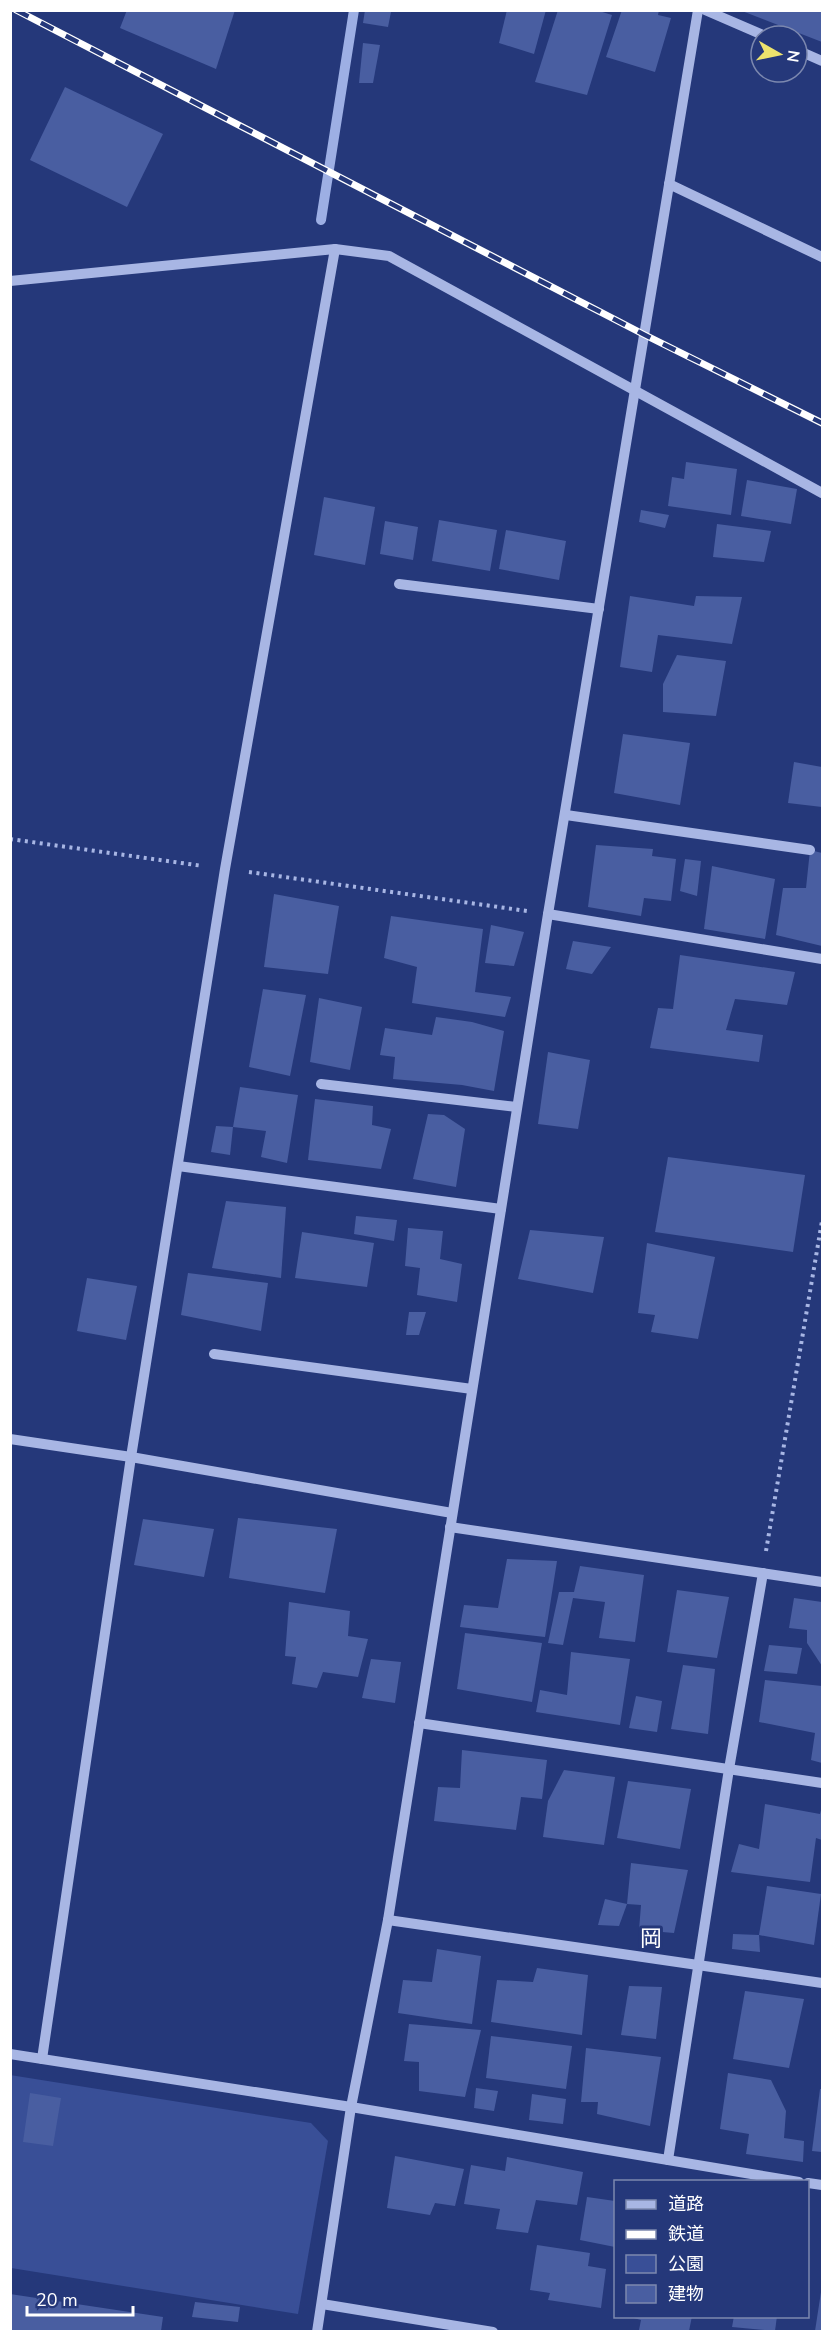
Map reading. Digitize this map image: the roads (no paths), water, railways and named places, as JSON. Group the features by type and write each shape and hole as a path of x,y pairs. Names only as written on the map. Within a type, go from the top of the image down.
{"street":[{"path":"317,2331 351,2107 388,1920 548,914 698,10"},
{"path":"705,10 749,29"},
{"path":"669,184 822,256"},
{"path":"42,2059 131,1457 225,869 335,249"},
{"path":"10,280 335,249 389,256 822,493"},
{"path":"399,584 599,609"},
{"path":"566,815 810,850"},
{"path":"548,914 822,958"},
{"path":"321,1084 517,1107"},
{"path":"178,1166 501,1209"},
{"path":"214,1354 472,1389"},
{"path":"10,1439 131,1457 452,1514"},
{"path":"450,1527 822,1582"},
{"path":"668,2160 729,1769 763,1573"},
{"path":"419,1723 822,1783"},
{"path":"388,1920 822,1983"},
{"path":"10,2054 351,2107 793,2180"},
{"path":"321,2304 493,2331"}],"waterway":[{"path":"321,220 354,10"}],"railway":[{"path":"16,10 643,334 822,423"}],"district":[{"name":"岡","path":"651,1939"}]}
